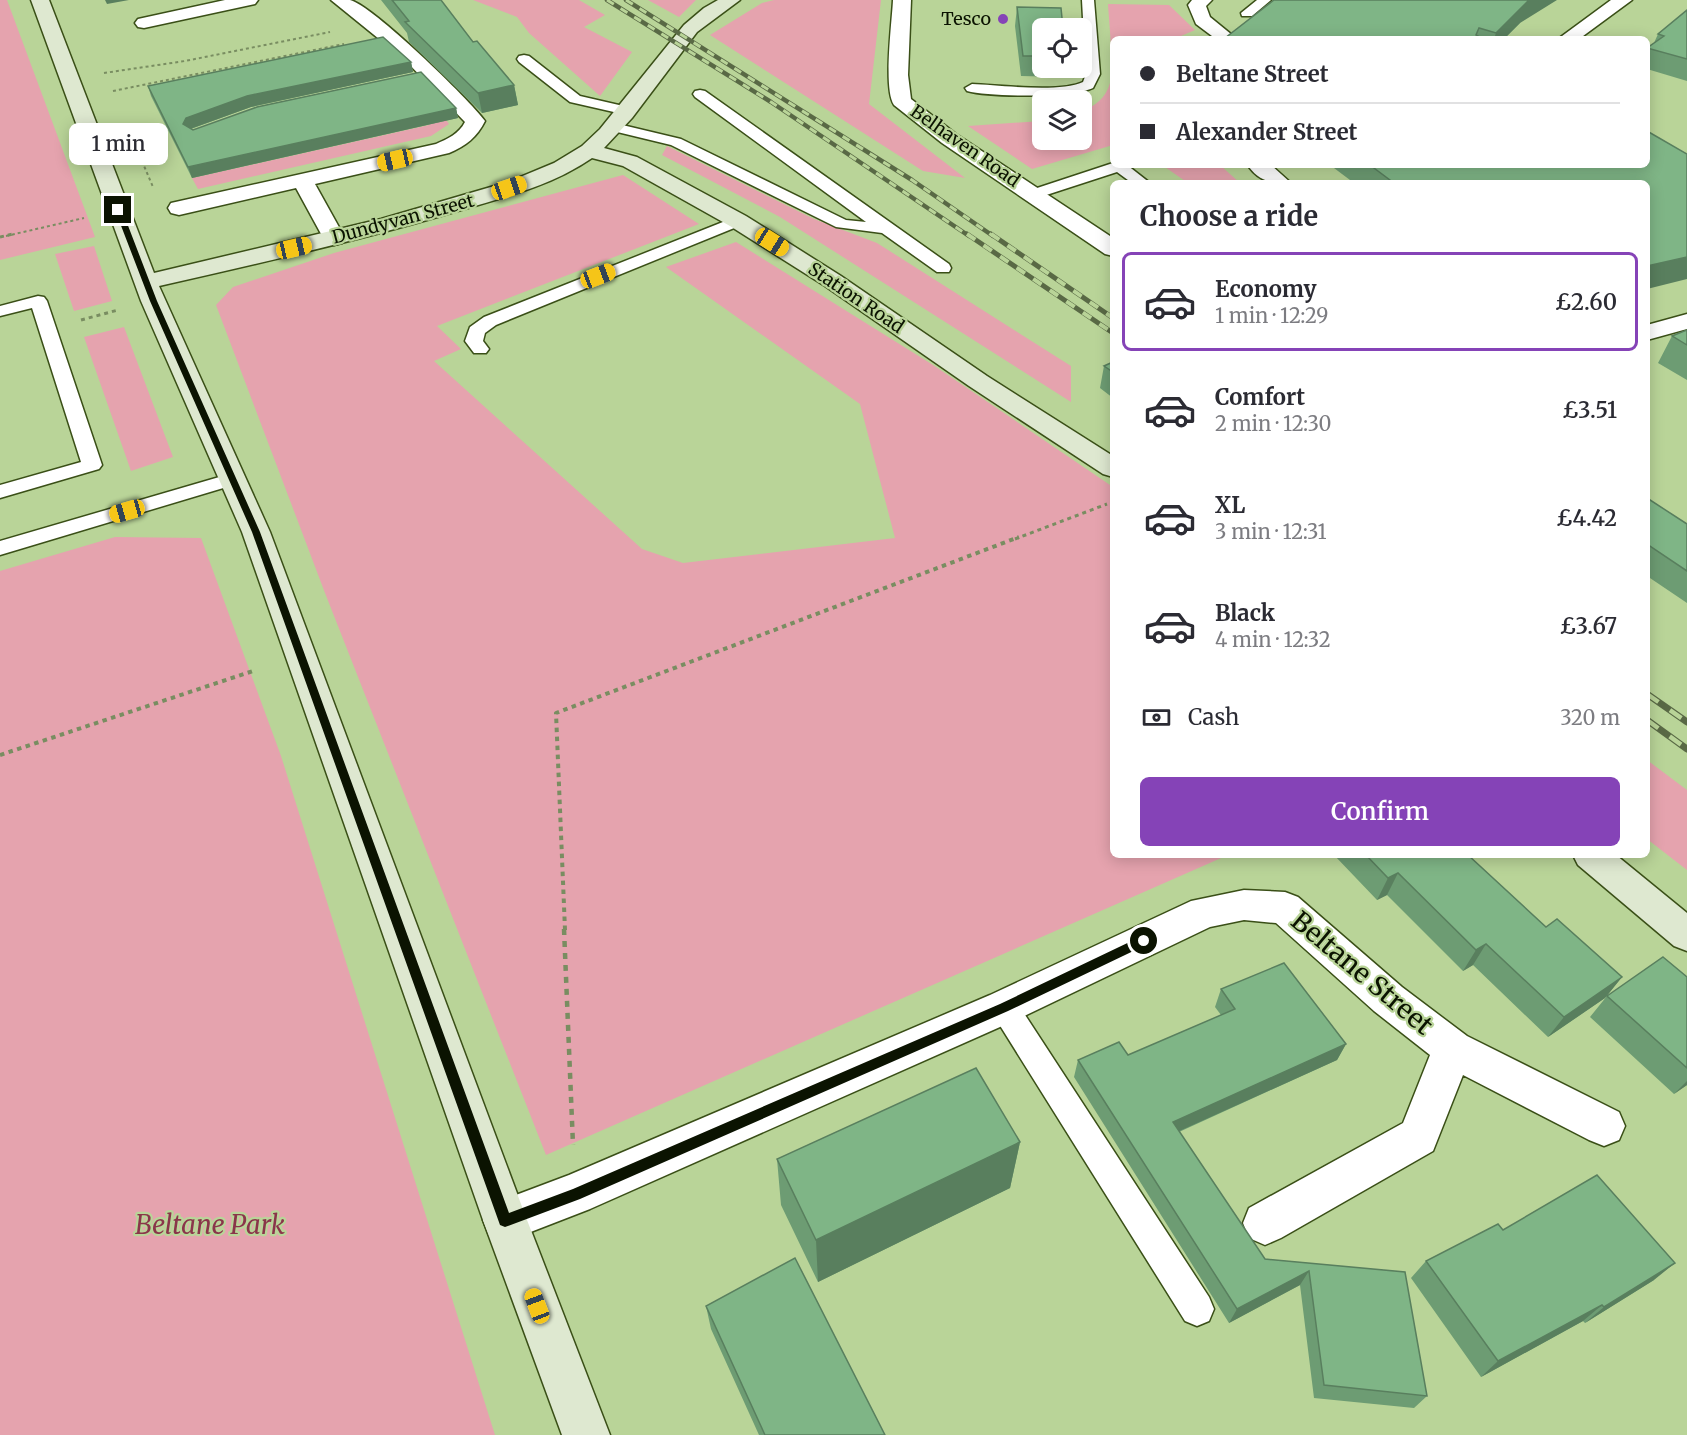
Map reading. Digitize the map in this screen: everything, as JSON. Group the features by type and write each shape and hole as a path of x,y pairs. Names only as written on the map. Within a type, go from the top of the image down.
{"street":[{"path":"40,0 150,292 256,532 505,1220 586,1435"},
{"path":"144,23 249,0"},
{"path":"179,208 442,149 455,144 470,132 475,121 433,74 382,29 340,0"},
{"name":"Dundyvan Street","path":"150,292 334,238 408,220 548,175 588,151 621,119 676,46 701,19 720,4 731,0"},
{"name":"Belhaven Road","path":"902,0 898,75 901,101 919,117 993,169 1034,194 1110,247"},
{"path":"1203,0 1197,5 1202,20 1224,36"},
{"path":"1571,36 1623,0"},
{"name":"Station Road","path":"588,151 630,161 738,221 833,281 978,381 1110,466"},
{"path":"1261,168 1276,180"},
{"path":"303,182 334,238"},
{"path":"1650,332 1687,321"},
{"path":"1595,858 1687,935"},
{"name":"Beltane Street","path":"505,1220 575,1194 1004,1007 1204,912 1244,905 1285,908 1388,999 1453,1049 1604,1126"},
{"name":"Beltane Street","path":"1265,1222 1418,1137 1453,1049"}],"lane":[{"path":"972,88 1066,89 1086,86 1093,74 1088,0"},
{"path":"1247,13 1265,0"},
{"path":"524,59 575,99 676,142 842,224 886,229"},
{"path":"411,79 433,74"},
{"path":"700,94 886,229 944,268"},
{"path":"1034,194 1113,168"},
{"path":"1122,168 1138,180"},
{"path":"480,349 474,341 476,331 490,321 738,221"},
{"path":"0,311 38,301 92,465 0,492"},
{"path":"0,548 233,479"},
{"path":"1004,1007 1197,1309"}],"path":[{"path":"75,90 382,29"},
{"path":"75,90 382,29"},
{"path":"0,237 118,210"},
{"path":"74,322 150,292"},
{"path":"575,1194 556,712 1110,502"},
{"path":"0,755 252,670"}],"green space":[{"path":"0,0 7,0 95,237 0,260"},
{"path":"473,0 579,0 605,15 584,27 632,52 600,96 529,33 517,17"},
{"path":"648,0 696,0 679,17"},
{"path":"774,0 881,0 869,104 965,178 923,171 710,35 762,3"},
{"path":"1108,4 1169,5 1195,30 1181,36 1110,36 1110,39"},
{"path":"1110,83 1110,146 1032,169 968,126 1032,122 1032,150 1092,150 1092,106 1106,93"},
{"path":"434,104 449,124 431,136 198,189 192,178 429,125"},
{"path":"667,146 814,219 877,243 1071,366 1071,402 780,217 662,155"},
{"path":"1166,168 1223,168 1237,180 1184,180"},
{"path":"623,175 699,224 437,326 461,349 434,361 642,549 683,563 895,538 860,404 666,267 736,242 933,365 1110,485 1110,858 1221,858 546,1155 325,593 216,305 233,287 334,253"},
{"path":"94,246 112,301 74,311 55,254"},
{"path":"124,327 173,457 131,471 84,337"},
{"name":"Beltane Park","path":"115,537 201,538 281,756 495,1435 0,1435 0,571"},
{"path":"1650,762 1687,790 1687,870 1650,841"}],"building":[{"path":"392,0 441,0 473,42 477,41 514,85 478,93 405,22 409,21"},
{"path":"1274,0 1529,0 1496,33 1479,28 1476,35 1478,36 1228,36"},
{"path":"1017,7 1061,8 1062,18 1032,18 1032,56 1023,56"},
{"path":"1687,10 1687,59 1650,49 1650,46 1664,36 1658,34"},
{"path":"383,37 411,62 247,96 186,118 183,124 193,130 257,107 421,72 456,108 188,167 148,86"},
{"path":"1650,133 1687,154 1687,257 1650,265 1650,180 1390,180 1374,168 1650,168"},
{"path":"1687,330 1687,345 1672,336"},
{"path":"1650,500 1687,524 1687,571 1650,546"},
{"path":"1369,858 1471,858 1546,927 1557,919 1622,977 1564,1017 1486,944 1476,950 1398,873 1388,878"},
{"path":"1663,957 1687,977 1687,1068 1607,996"},
{"path":"1284,963 1346,1044 1173,1122 1265,1259 1405,1272 1427,1396 1324,1385 1309,1271 1237,1309 1078,1060 1119,1042 1128,1055 1235,1009 1221,989"},
{"path":"976,1068 1020,1142 816,1240 777,1159"},
{"path":"1597,1175 1675,1263 1604,1307 1602,1305 1498,1361 1426,1261 1498,1224 1503,1230"},
{"path":"795,1258 885,1435 765,1435 706,1306"}],"railway":[{"path":"607,0 771,102 969,236"},
{"path":"626,0 912,180 993,236"},
{"path":"967,234 1110,331"},
{"path":"991,234 1110,316"},
{"path":"1650,696 1687,722"},
{"path":"1650,722 1687,749"}],"place":[{"name":"Tesco","path":"1003,19"}],"route":[{"path":"118,210 153,301 256,532 505,1220 575,1194 1004,1007 1144,941"}]}
